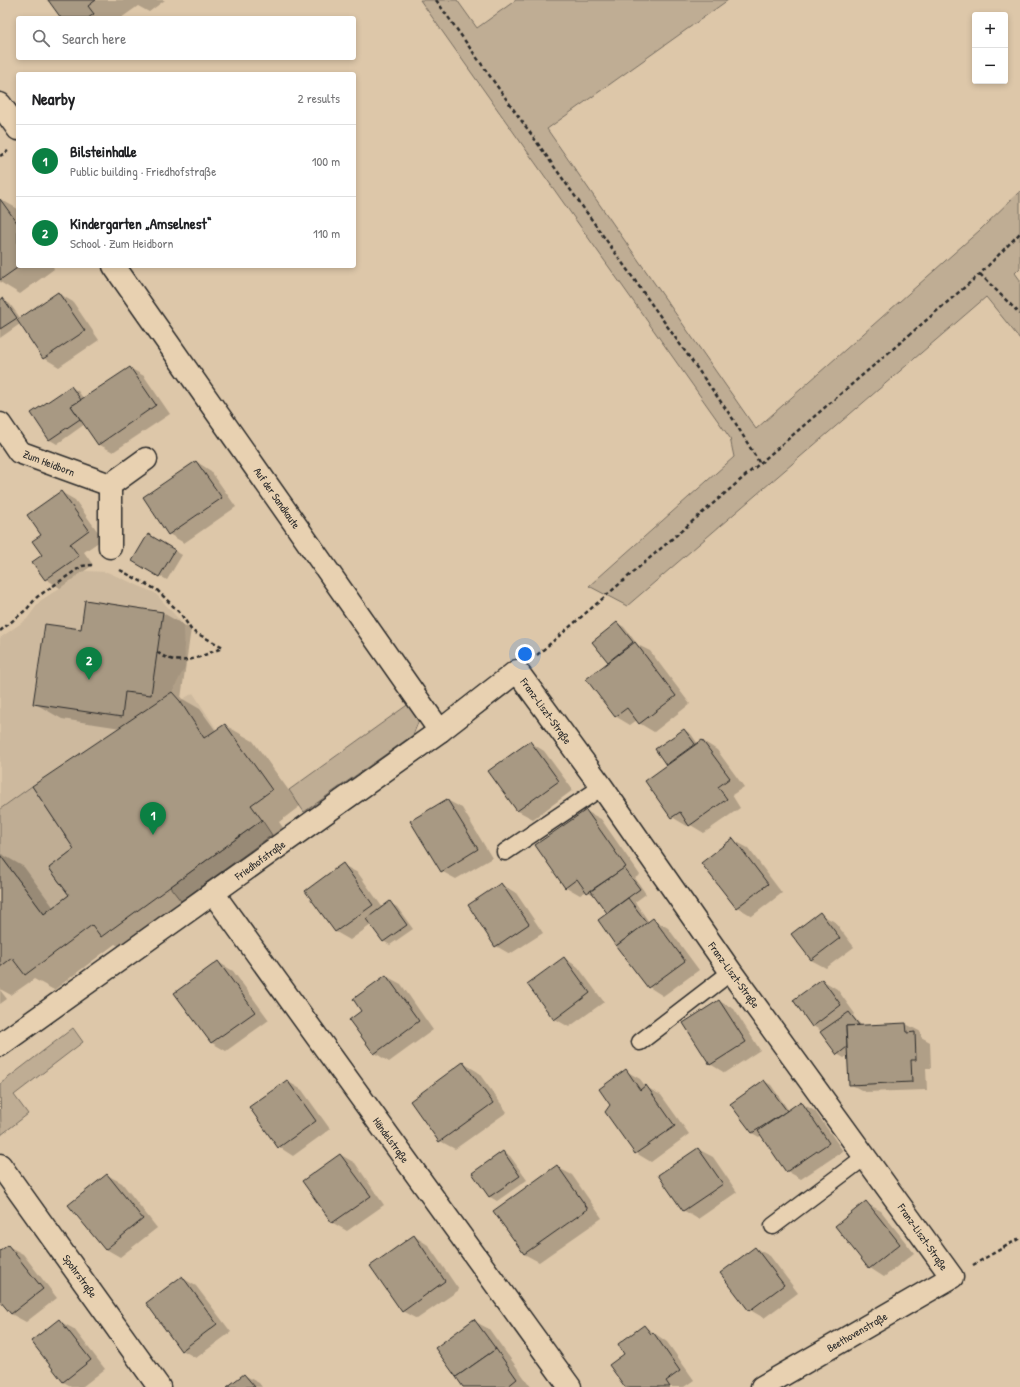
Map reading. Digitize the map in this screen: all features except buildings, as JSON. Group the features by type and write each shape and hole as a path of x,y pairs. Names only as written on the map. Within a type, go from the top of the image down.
{"street":[{"path":"0,104 16,126"},
{"name":"Auf der Sandkaute","path":"115,268 440,731"},
{"name":"Zum Heidborn","path":"0,424 19,452 110,485"},
{"path":"109,556 110,485 146,459"},
{"name":"Friedhofstraße","path":"0,1045 440,731 517,671"},
{"name":"Franz-Liszt-Straße","path":"517,671 602,787 731,972 866,1156 952,1277"},
{"name":"Händelstraße","path":"213,893 570,1387"},
{"name":"Spohrstraße","path":"0,1165 159,1387"},
{"name":"Beethovenstraße","path":"762,1387 952,1277"}],"lane":[{"path":"505,852 602,787"},
{"path":"640,1042 731,972"},
{"path":"773,1226 866,1156"}],"path":[{"path":"436,0 733,419 760,464"},
{"path":"517,671 980,274 1020,233"},
{"path":"980,274 1020,314"},
{"path":"0,631 27,609 37,597 82,566 109,556 158,590 181,614 192,631 223,647 187,662 167,659 157,652"},
{"path":"952,1277 1020,1238"}],"shaded area":[{"path":"420,0 457,0 477,28 516,0 728,0 547,129 756,429 980,230 1020,191 1020,268 1015,273 1020,280 1020,339 986,297 627,606 589,586 734,457 730,438"},
{"path":"85,571 107,572 155,593 184,625 185,667 172,692 0,808 0,638 27,619 40,601"},
{"path":"193,693 217,730 204,738 180,701"},
{"path":"410,703 419,720 413,735 304,812 289,790"},
{"path":"32,786 74,849 49,868 69,895 44,914 0,855 0,809"},
{"path":"262,820 272,835 181,901 170,887"},
{"path":"73,1028 83,1042 14,1095 28,1114 1,1135 0,1084"}],"place":[{"name":"Kindergarten „Amselnest“","path":"89,680"},
{"name":"Bilsteinhalle","path":"153,835"}]}
